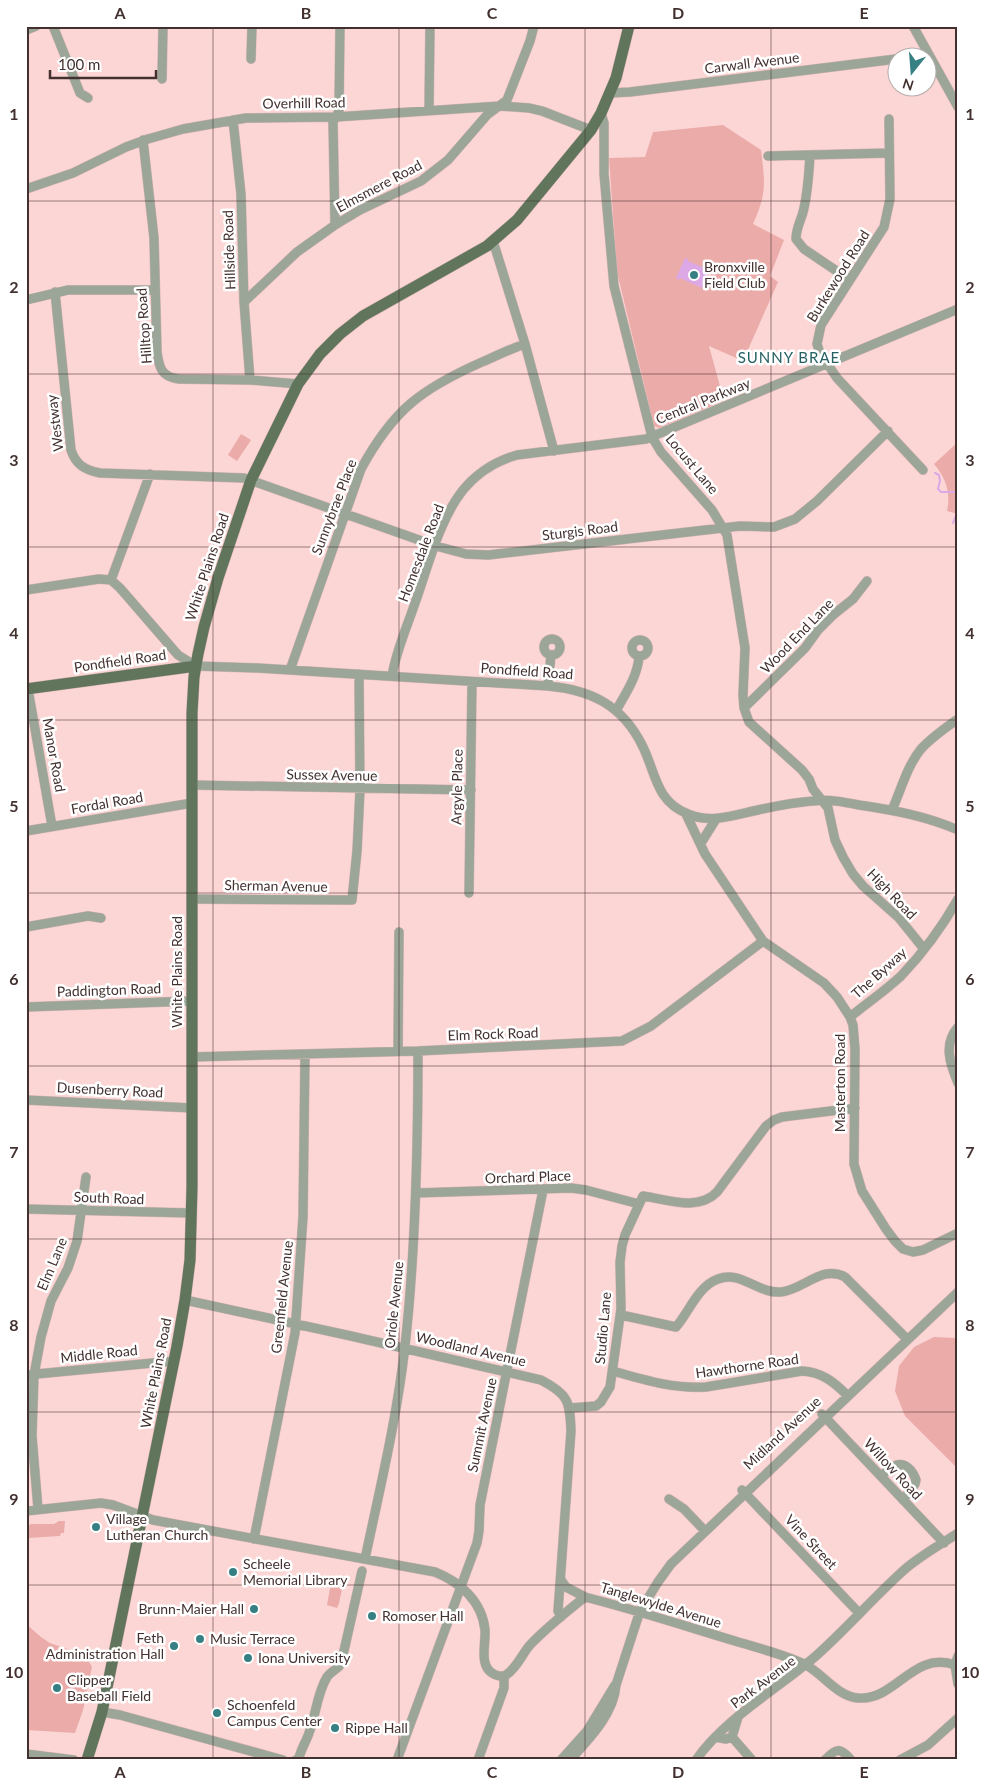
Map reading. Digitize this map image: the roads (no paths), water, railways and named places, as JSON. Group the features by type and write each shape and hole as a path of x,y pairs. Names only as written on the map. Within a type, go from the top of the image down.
{"main road":[{"name":"White Plains Road","path":"87,1760 102,1712 174,1361 190,1260 193,899 192,713 196,666 211,602 251,480 298,384 320,354 340,334 363,316 493,241 530,207 591,130 601,113 621,63 629,26"},
{"name":"Pondfield Road","path":"27,689 196,666"}],"street":[{"path":"26,30 36,26"},
{"path":"53,26 80,93 88,98"},
{"path":"162,80 163,26"},
{"path":"251,60 252,26"},
{"path":"335,225 332,122 339,111 340,26"},
{"path":"429,110 430,26"},
{"name":"Elmsmere Road","path":"244,302 297,252 335,225 360,210 421,181 448,160 487,114 507,100 534,26"},
{"path":"913,26 925,48"},
{"name":"Carwall Avenue","path":"610,93 886,60"},
{"path":"936,68 958,107"},
{"name":"Overhill Road","path":"26,189 73,173 143,140 183,129 233,120 500,106 542,111 591,130"},
{"name":"Locust Lane","path":"601,113 604,123 604,174 614,286 652,437 661,452 697,492 727,534 745,648 743,695 744,708 749,722 802,770 822,800"},
{"name":"Burkewood Road","path":"889,119 890,199 884,227 819,330 817,344 820,353 836,378 923,470"},
{"name":"Hillside Road","path":"233,120 241,194 244,302 250,380"},
{"name":"Hilltop Road","path":"143,140 154,238 157,352 159,366 164,374 178,379 250,380 298,384"},
{"path":"768,156 889,153"},
{"path":"810,155 808,186 804,210 796,232 796,239 804,249 850,280"},
{"path":"493,241 525,344 554,451"},
{"path":"26,300 68,290 154,290"},
{"name":"Westway","path":"55,292 71,450 74,459 81,466 92,471 244,478 251,480"},
{"name":"Central Parkway","path":"652,437 958,309"},
{"name":"Sunnybrae Place","path":"290,670 361,469 376,442 405,407 439,382 525,344"},
{"name":"Sturgis Road","path":"251,480 436,546 466,554 488,555 740,526 774,527 795,519 888,431"},
{"name":"Homesdale Road","path":"392,676 398,653 447,516 464,489 486,468 517,455 642,440 652,437"},
{"path":"111,580 150,474"},
{"path":"26,590 99,579 111,580 178,655 196,666"},
{"name":"Wood End Lane","path":"744,708 806,648 818,630 853,599 867,581"},
{"path":"548,686 551,655"},
{"path":"616,711 634,678 639,656"},
{"name":"Pondfield Road","path":"196,666 548,686 583,691 608,704 630,724 643,745 660,790 670,804 686,814 698,818 716,818 822,800 892,810 930,819 958,830"},
{"path":"359,674 360,790"},
{"name":"Argyle Place","path":"470,892 472,682"},
{"name":"Manor Road","path":"27,689 52,826"},
{"path":"892,810 912,762 921,749 940,731 958,719"},
{"name":"Sussex Avenue","path":"192,785 360,790 471,790"},
{"name":"Sherman Avenue","path":"193,899 352,900 354,895 360,790"},
{"name":"High Road","path":"822,800 828,808 835,840 853,874 863,886 899,918 924,949"},
{"name":"Fordal Road","path":"26,831 192,803"},
{"name":"Masterton Road","path":"686,814 720,878 763,941 824,983 837,997 850,1017 855,1037 854,1164 857,1179 869,1203 895,1241 903,1249 913,1252 923,1250 958,1233"},
{"path":"700,843 716,818"},
{"name":"The Byway","path":"850,1017 900,976 924,949 958,899"},
{"path":"26,928 88,916 101,918"},
{"path":"398,1051 399,932"},
{"name":"Elm Rock Road","path":"192,1057 398,1051 622,1041 650,1026 763,941"},
{"name":"Paddington Road","path":"26,1008 192,1001"},
{"path":"958,1027 948,1044 948,1052 958,1082"},
{"name":"Oriole Avenue","path":"365,1559 388,1450 405,1348 412,1274 416,1194 418,1050"},
{"name":"Greenfield Avenue","path":"254,1538 296,1324 303,1217 305,1054"},
{"name":"Dusenberry Road","path":"26,1100 192,1108"},
{"name":"Orchard Place","path":"416,1194 578,1189 641,1200 690,1203 706,1200 717,1192 766,1126 774,1120 782,1117 855,1108"},
{"name":"Elm Lane","path":"38,1510 34,1480 30,1375 48,1310 54,1293 72,1258 77,1241 86,1177"},
{"name":"Summit Avenue","path":"397,1760 477,1543 480,1504 543,1190"},
{"name":"Studio Lane","path":"570,1408 596,1406 601,1402 610,1387 614,1371 621,1315 620,1262 622,1246 641,1200"},
{"name":"South Road","path":"26,1209 191,1213"},
{"path":"621,1315 676,1327 703,1290 711,1282 720,1278 733,1277 742,1279 758,1288 776,1292 790,1291 820,1276 834,1272 845,1277 906,1338"},
{"name":"Midland Avenue","path":"906,1338 958,1284"},
{"name":"Midland Avenue","path":"570,1760 589,1739 615,1696 616,1685 640,1611 671,1564 703,1529 906,1338 958,1292"},
{"name":"Woodland Avenue","path":"185,1300 541,1380 553,1386 567,1399 570,1408"},
{"name":"Middle Road","path":"30,1375 174,1361"},
{"name":"Hawthorne Road","path":"614,1371 663,1385 690,1388 802,1371 812,1372 828,1378 846,1394"},
{"path":"560,1617 558,1611 571,1431 570,1408"},
{"name":"Willow Road","path":"824,1416 944,1543"},
{"path":"881,1476 893,1466 899,1465 910,1469 916,1480 903,1500"},
{"name":"Vine Street","path":"744,1491 859,1613"},
{"path":"669,1499 684,1509 703,1529"},
{"path":"26,1511 100,1503 113,1505 142,1516 435,1572 445,1576 461,1587 478,1608 484,1623 484,1663 491,1673 497,1676 504,1676 504,1688 478,1760"},
{"path":"805,1664 817,1655 907,1568 958,1533"},
{"path":"296,1760 299,1758 300,1750 309,1734 325,1680 341,1664 362,1572"},
{"path":"561,1580 566,1587 586,1597"},
{"name":"Tanglewylde Avenue","path":"504,1676 512,1670 530,1645 560,1617 586,1597 640,1611 805,1664"},
{"path":"455,1605 461,1601 473,1600"},
{"path":"958,1656 956,1666 958,1684"},
{"name":"Park Avenue","path":"696,1760 715,1737 805,1664 844,1694 862,1698 879,1694 910,1673 926,1665 939,1662 956,1666"},
{"name":"Midland Avenue","path":"561,1760 587,1730 616,1685"},
{"path":"102,1712 120,1715 283,1760"},
{"path":"715,1737 726,1739 732,1737 735,1733 738,1717"},
{"path":"900,1760 919,1751 958,1718"},
{"path":"732,1737 752,1760"},
{"path":"825,1760 833,1751 838,1750 844,1752 851,1760"},
{"path":"919,1751 924,1760"},
{"path":"26,1754 74,1760"}],"waterway":[{"path":"935,473 939,475 938,489 941,492 956,492 958,495"},
{"path":"958,503 958,508"},
{"path":"953,523 958,511"}],"place":[{"name":"Bronxville Field Club","path":"694,275"},
{"name":"Village Lutheran Church","path":"96,1527"},
{"name":"Scheele Memorial Library","path":"233,1572"},
{"name":"Brunn-Maier Hall","path":"254,1609"},
{"name":"Romoser Hall","path":"372,1616"},
{"name":"Music Terrace","path":"200,1639"},
{"name":"Feth Administration Hall","path":"174,1646"},
{"name":"Iona University","path":"248,1658"},
{"name":"Clipper Baseball Field","path":"57,1688"},
{"name":"Schoenfeld Campus Center","path":"217,1713"},
{"name":"Rippe Hall","path":"335,1728"}],"district":[{"name":"SUNNY BRAE","path":"789,358"}]}
